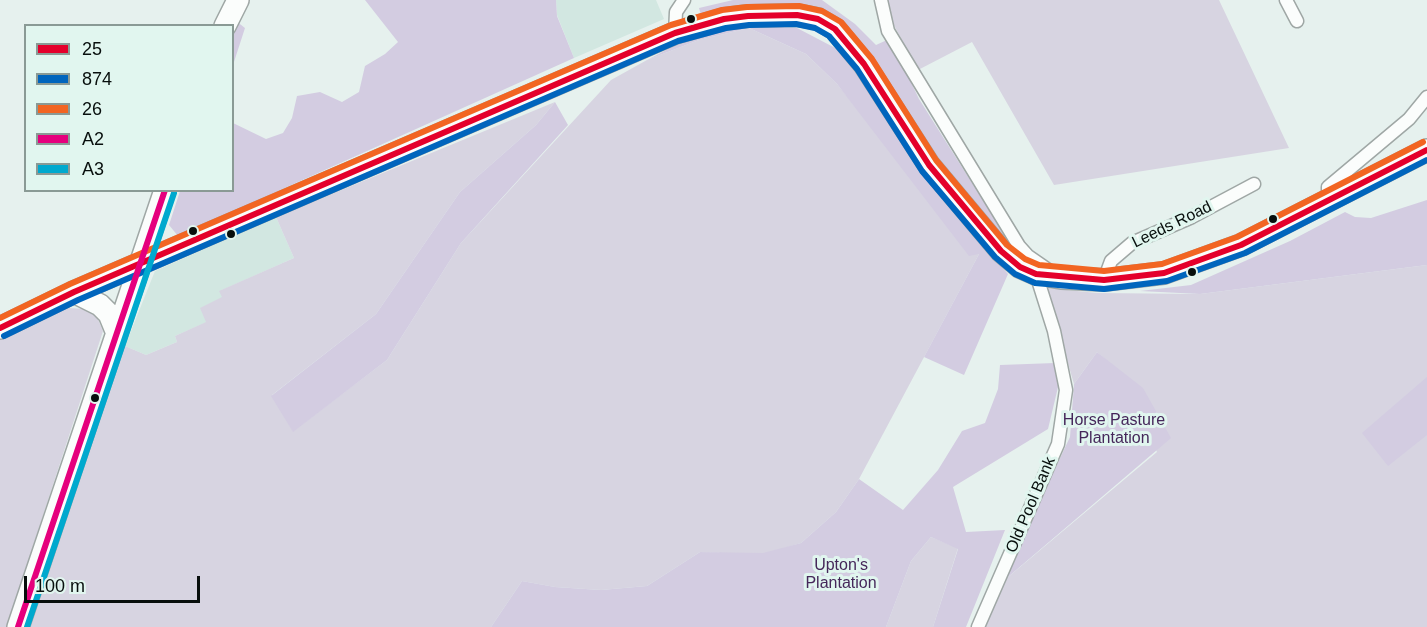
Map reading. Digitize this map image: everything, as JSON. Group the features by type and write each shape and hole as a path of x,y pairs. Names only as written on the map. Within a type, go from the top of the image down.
{"highway":[{"path":"226,24 238,0"},
{"name":"Leeds Road","path":"0,328 74,292 675,33 724,19 771,14 818,19 835,29 864,64 929,165 1001,251 1020,267 1035,274 1104,280 1164,273 1200,261 1328,202 1427,150"},
{"path":"18,627 164,192"},
{"path":"74,292 100,305 110,314 116,331"}],"street":[{"path":"675,33 676,12 684,0"},
{"path":"881,0 888,31 1019,246 1028,256 1061,278"},
{"path":"1286,0 1298,21"},
{"path":"1328,202 1328,187 1409,119 1427,97"},
{"name":"Leeds Road","path":"1104,280 1111,261 1132,243 1192,217 1254,184"},
{"name":"Old Pool Bank","path":"978,627 1058,444 1066,390 1054,331 1035,274"}],"shaded area":[{"path":"556,0 656,0 664,19 574,58 557,15"},
{"path":"886,0 1219,0 1289,148 1054,185 972,42 918,70 889,16"},
{"path":"749,28 806,54 837,84 979,254 859,479 836,512 801,543 762,555 700,552 647,586 601,590 555,587 522,581 491,627 28,627 125,346 146,355 177,342 175,336 206,322 200,308 222,297 219,291 294,258 276,217 555,102 536,125 460,192 376,314 272,395 293,431 387,360 461,243 611,80 647,60 699,40"},
{"path":"276,217 294,258 220,291 223,297 207,322 175,336 177,342 146,355 125,346 155,271"},
{"path":"1427,265 1427,627 985,627 1001,583 1157,452 1116,369 1097,352 1074,384 1046,288 1097,293 1200,294"},
{"path":"68,308 87,309 97,317 103,331 7,627 0,627 0,338"},
{"path":"931,537 958,548 933,627 886,627 911,561"}],"green space":[{"path":"365,0 556,0 557,16 574,58 178,236 169,225 180,192 234,192 234,123 266,139 283,133 292,118 297,96 320,92 342,102 359,92 365,66 385,54 398,42"},
{"path":"733,0 822,0 855,24 876,45 887,40 896,51 919,99 1013,248 1009,251 932,156 842,27 702,19 699,8"},
{"path":"236,21 245,28 234,62"},
{"path":"739,24 797,28 841,51 974,236 1008,274 964,375 924,357 979,254 969,256 837,84 806,54 749,28 699,40 647,60 689,38"},
{"path":"555,102 568,125 461,243 387,360 293,432 271,396 376,314 460,192 536,125"},
{"path":"1427,200 1427,265 1200,294 1140,291 1191,285 1290,241 1345,212 1355,217 1371,218"},
{"name":"Horse Pasture Plantation","path":"1097,352 1143,388 1171,438 1001,583 1070,437 1074,384"},
{"name":"Upton's Plantation","path":"1055,363 1059,383 1048,429 953,487 966,532 1005,530 966,627 933,627 958,549 931,537 911,561 886,627 491,627 522,581 555,587 601,590 647,586 700,552 763,553 801,543 836,512 859,479 903,510 938,470 962,431 985,423 998,389 1000,365"},
{"path":"1427,377 1427,435 1388,466 1362,433"}],"transit line":[{"name":"26","path":"0,318 70,284 671,25 722,10 799,6 822,11 841,22 872,59 936,160 1007,245 1025,259 1039,265 1104,271 1162,264 1237,237 1423,142"},
{"name":"25","path":"0,328 74,292 675,33 724,19 748,16 797,15 818,19 835,29 864,64 929,165 1001,251 1020,267 1036,274 1104,280 1164,273 1241,245 1427,150"},
{"name":"874","path":"4,336 78,300 678,41 726,28 749,25 796,24 815,28 829,36 857,69 922,171 995,257 1015,274 1035,283 1104,289 1167,281 1245,253 1427,160"},
{"name":"A2","path":"18,627 164,192"},
{"name":"A3","path":"27,627 174,193"}]}
